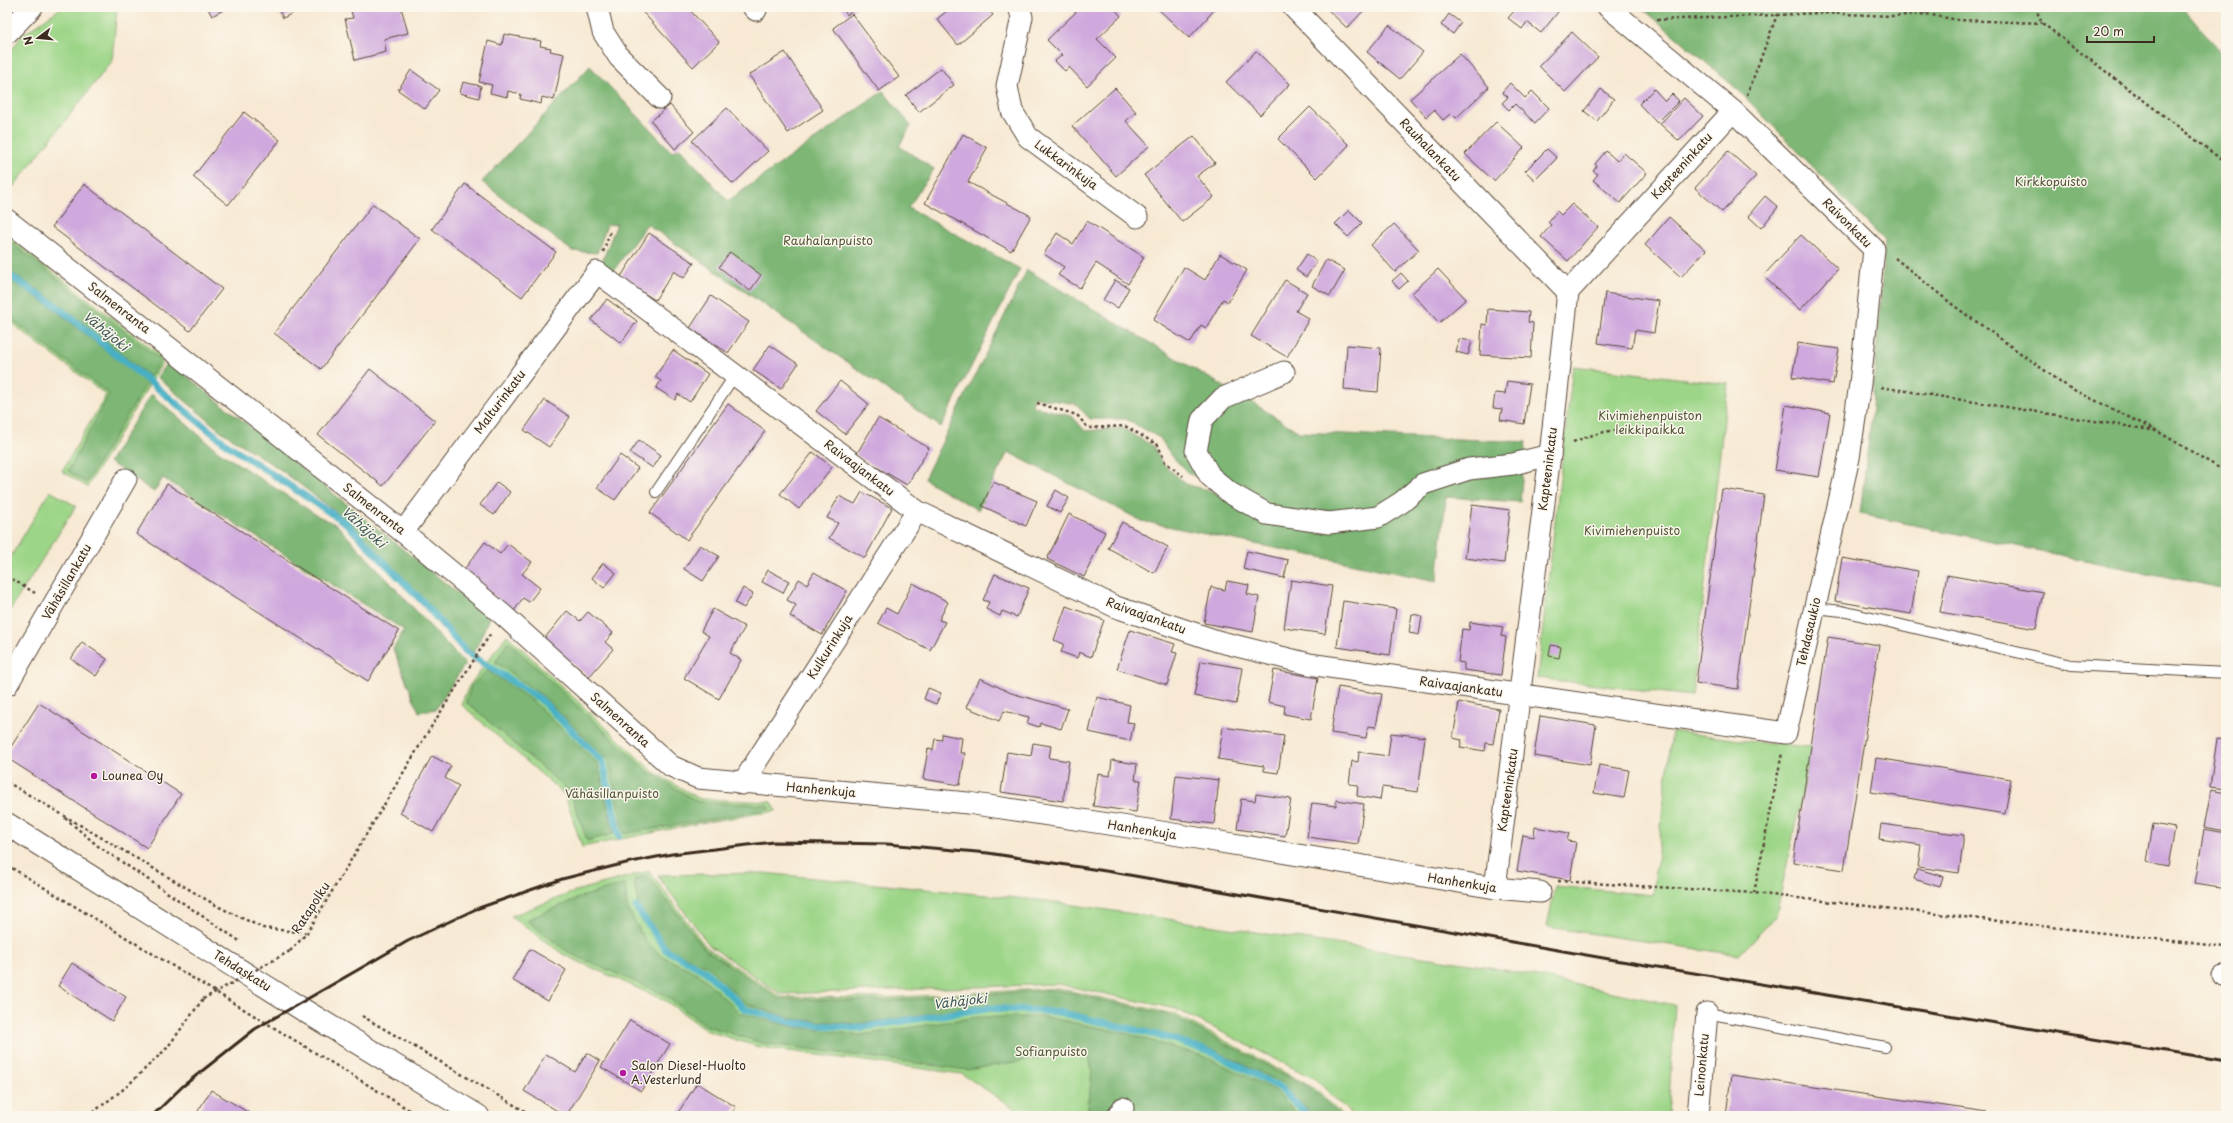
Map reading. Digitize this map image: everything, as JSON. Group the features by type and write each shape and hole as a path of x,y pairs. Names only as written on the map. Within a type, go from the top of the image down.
{"street":[{"path":"7,33 32,7"},
{"path":"597,7 602,32 619,57 660,98"},
{"name":"Lukkarinkuja","path":"1019,7 1022,17 1008,86 1012,111 1028,137 1137,217"},
{"name":"Rauhalankatu","path":"1293,7 1568,292"},
{"name":"Raivonkatu","path":"1608,7 1733,111 1874,249 1860,384 1849,458 1832,531"},
{"name":"Kapteeninkatu","path":"1495,888 1521,696 1568,292 1733,111"},
{"name":"Salmenranta","path":"7,220 403,532 502,614 671,766 698,778 742,784"},
{"name":"Malturinkatu","path":"403,532 597,272"},
{"name":"Raivaajankatu","path":"597,272 917,510 1116,607 1217,641 1309,664 1521,696 1786,733"},
{"path":"1284,372 1223,398 1202,420 1196,450 1210,476 1230,493 1267,514 1329,523 1378,517 1402,502 1423,484 1469,469 1513,464 1550,455"},
{"name":"Vähäsillankatu","path":"7,685 126,479"},
{"name":"Kulkurinkuja","path":"742,784 917,510"},
{"name":"Tehdasaukio","path":"1786,733 1832,531"},
{"name":"Hanhenkuja","path":"742,784 968,803 1155,831 1495,888 1546,886"},
{"name":"Tehdaskatu","path":"7,824 305,1011 478,1116"},
{"name":"Leinonkatu","path":"1698,1116 1707,1013"}],"lane":[{"path":"656,492 735,375"},
{"path":"1815,608 1842,611 2071,665 2226,673"},
{"path":"1707,1013 1885,1047"}],"path":[{"path":"1920,7 1926,14"},
{"path":"2035,7 2042,23 2226,163"},
{"path":"1623,21 1821,12 1892,16 1926,14 1958,20 2042,23"},
{"path":"1733,111 1741,110 1777,15"},
{"path":"1889,253 1953,305 2068,387 2157,431 2226,472"},
{"path":"1860,384 2157,431"},
{"path":"1037,403 1077,415 1088,428 1125,426 1158,445 1165,462 1189,481"},
{"path":"1550,455 1569,443 1601,432 1625,428 1651,431"},
{"path":"7,576 54,606"},
{"name":"Ratapolku","path":"88,1116 124,1088 167,1048 203,999 290,951 307,933 466,670 483,647"},
{"path":"1754,893 1786,733"},
{"path":"7,782 219,907 263,928 307,933"},
{"path":"60,814 98,846 241,942"},
{"path":"7,865 419,1116"},
{"path":"1546,886 1754,893 2226,947"},
{"path":"362,1016 532,1116"}],"green space":[{"path":"62,7 117,7 112,61 10,191 7,188 7,58 21,36"},
{"name":"Kirkkopuisto","path":"1641,7 2183,7 2226,58 2226,589 1860,514 1871,420 1885,241 1738,90"},
{"name":"Rauhalanpuisto","path":"590,66 672,152 680,148 728,201 883,91 911,126 899,146 934,169 908,208 1020,269 941,427 647,224 609,277 599,269 617,224 607,225 597,253 572,251 482,182"},
{"path":"7,236 165,359 87,487 62,471 106,395 7,320"},
{"path":"7,239 161,360 150,377 55,301 7,270"},
{"path":"1027,270 1228,389 1192,450 1222,489 1188,473 1171,455 1160,438 1126,419 1090,419 1076,404 1034,397 1032,406 1072,416 1085,431 1122,428 1153,446 1162,463 1186,484 1328,527 1424,489 1523,469 1520,502 1446,497 1437,581 1142,521 1008,452 978,510 924,479"},
{"path":"7,278 51,307 147,383 86,483 68,471 109,394 7,316"},
{"path":"168,361 489,618 474,653 466,648 426,601 348,521 281,470 222,432 157,377"},
{"name":"Kivimiehenpuisto","path":"1573,366 1728,384 1692,696 1537,678"},
{"path":"151,394 218,451 318,516 337,525 465,664 436,709 419,712 393,649 404,630 163,478 154,492 109,462"},
{"path":"1242,396 1299,432 1526,442 1524,460 1468,465 1377,514 1268,511 1233,491 1200,450 1205,421"},
{"path":"50,491 76,506 7,615 7,563"},
{"name":"Vähäsillanpuisto","path":"507,635 652,771 700,799 772,802 776,811 700,823 582,847 565,795 461,704 469,686"},
{"path":"508,641 647,771 698,802 768,805 770,809 624,834 609,761 544,697 495,662"},
{"path":"487,670 534,702 598,764 614,834 587,841 570,792 466,702 471,686"},
{"path":"1672,731 1771,744 1812,747 1776,916 1739,955 1547,927 1555,886 1653,895"},
{"name":"Sofianpuisto","path":"649,871 706,947 781,997 887,998 1057,988 1174,1014 1314,1088 1343,1116 1026,1116 962,1074 759,1047 708,1031 666,1001 564,955 511,916 579,890"},
{"path":"764,873 1047,901 1490,967 1675,1005 1668,1116 1353,1116 1315,1079 1176,1009 1058,984 781,994 710,946 657,875"},
{"path":"647,875 705,949 779,999 884,1001 1056,990 1172,1016 1312,1089 1340,1116 1314,1116 1282,1083 1214,1050 1059,1010 988,1005 857,1024 794,1019 746,1004 707,966 668,949 638,906 634,880"},
{"path":"625,884 627,907 646,942 662,956 699,974 740,1013 794,1027 861,1035 977,1017 1046,1017 1125,1033 1206,1057 1275,1090 1299,1116 1126,1116 1131,1107 1117,1098 1108,1116 1087,1116 1092,1071 1088,1050 967,1070 762,1043 707,1026 663,994 569,953 526,920 581,897"}],"building":[{"path":"207,7 229,7 212,16"},
{"path":"277,7 305,7 283,18"},
{"path":"350,7 401,7 408,33 384,39 386,52 355,60 345,19 353,18"},
{"path":"638,7 687,7 719,42 693,67"},
{"path":"841,7 857,7 847,15"},
{"path":"943,7 987,7 993,15 958,45 937,19 947,11"},
{"path":"1081,7 1113,7 1121,16 1097,39 1116,58 1087,86 1069,67 1065,71 1055,61 1062,55 1047,40"},
{"path":"1156,7 1214,7 1216,8 1189,38"},
{"path":"1325,7 1367,7 1347,28"},
{"path":"1513,7 1562,7 1541,33 1527,22 1522,29 1508,18 1516,9"},
{"path":"852,14 899,77 879,91 833,28"},
{"path":"1449,14 1461,23 1453,34 1441,25"},
{"path":"1389,25 1423,52 1400,79 1367,52"},
{"path":"1572,32 1598,57 1565,92 1539,66"},
{"path":"504,34 541,41 540,46 551,48 550,51 564,54 554,100 542,97 541,104 520,99 521,94 508,91 507,97 490,93 492,85 479,82 488,41 502,45"},
{"path":"1256,51 1290,84 1260,115 1226,82"},
{"path":"785,52 823,110 788,133 749,75"},
{"path":"1460,54 1489,87 1456,118 1451,113 1443,120 1434,110 1426,117 1410,99"},
{"path":"941,68 954,85 919,112 906,95"},
{"path":"411,70 439,90 425,109 398,90"},
{"path":"463,82 481,86 479,98 460,93"},
{"path":"1510,83 1525,98 1532,91 1549,108 1535,123 1515,104 1509,110 1502,103 1508,97 1502,92"},
{"path":"1115,88 1136,112 1126,121 1149,146 1116,176 1072,126"},
{"path":"1601,89 1614,99 1597,121 1584,111"},
{"path":"1654,89 1665,101 1672,94 1679,101 1657,123 1639,104"},
{"path":"1684,98 1703,116 1679,141 1660,124"},
{"path":"670,105 694,132 675,149 651,121"},
{"path":"1310,107 1349,145 1317,178 1278,139"},
{"path":"727,108 768,151 733,184 692,141"},
{"path":"244,112 280,140 228,205 193,177"},
{"path":"1496,122 1524,148 1494,181 1465,154"},
{"path":"963,134 987,148 968,182 1031,216 1011,251 925,203"},
{"path":"1194,136 1215,163 1197,176 1214,197 1182,222 1144,175"},
{"path":"1547,149 1557,158 1535,180 1525,171"},
{"path":"1606,151 1617,161 1624,153 1647,173 1620,203 1593,180 1598,174 1593,171 1597,166 1595,164"},
{"path":"1728,151 1756,176 1722,212 1695,188"},
{"path":"84,184 222,289 190,331 52,227"},
{"path":"465,184 556,252 522,297 432,229"},
{"path":"1765,196 1778,207 1761,228 1748,216"},
{"path":"373,204 420,239 321,369 274,333"},
{"path":"1572,204 1598,227 1568,261 1541,237 1551,225 1548,222 1557,211 1561,215"},
{"path":"1349,210 1362,223 1348,237 1335,224"},
{"path":"1669,217 1706,250 1681,277 1645,245"},
{"path":"1087,221 1144,257 1128,284 1096,263 1080,288 1058,275 1064,267 1044,254 1057,233 1073,244"},
{"path":"1394,224 1419,250 1395,272 1371,245"},
{"path":"649,233 694,263 684,278 674,271 655,300 620,278"},
{"path":"1801,235 1838,269 1800,310 1763,276"},
{"path":"730,252 761,275 750,291 719,267"},
{"path":"1220,254 1247,270 1228,302 1223,299 1206,328 1201,325 1190,343 1153,320 1184,267 1205,280"},
{"path":"1307,254 1317,262 1306,277 1296,270"},
{"path":"1326,260 1345,270 1330,296 1312,286"},
{"path":"1438,269 1466,299 1439,323 1412,293"},
{"path":"1401,273 1408,281 1399,289 1392,281"},
{"path":"1115,280 1129,288 1118,308 1103,300"},
{"path":"1285,280 1307,293 1296,311 1309,319 1287,357 1251,336"},
{"path":"1605,293 1659,301 1654,333 1635,330 1632,348 1598,343"},
{"path":"711,296 749,322 728,353 690,328"},
{"path":"607,299 637,321 621,343 591,320"},
{"path":"1488,309 1529,312 1528,322 1533,323 1531,358 1480,355 1482,324 1487,325"},
{"path":"1459,339 1472,341 1468,355 1456,352"},
{"path":"1798,343 1839,349 1833,384 1792,377"},
{"path":"770,345 798,364 781,389 753,370"},
{"path":"1347,345 1381,348 1378,392 1344,389"},
{"path":"673,350 708,374 690,402 678,394 675,400 656,388 661,381 655,377"},
{"path":"370,369 435,421 383,486 318,435"},
{"path":"840,381 869,404 845,434 816,411"},
{"path":"1507,381 1530,384 1524,424 1500,420 1502,409 1493,408 1495,393 1505,394"},
{"path":"545,400 570,417 549,447 524,430"},
{"path":"728,404 765,431 687,540 650,513"},
{"path":"1786,405 1830,413 1819,477 1775,470"},
{"path":"878,418 929,448 907,485 856,455"},
{"path":"639,440 661,455 653,468 630,453"},
{"path":"813,452 832,467 799,509 780,494"},
{"path":"620,455 638,468 615,500 597,488"},
{"path":"497,482 510,492 494,515 480,505"},
{"path":"993,482 1037,501 1026,526 982,506"},
{"path":"167,484 399,631 368,681 136,534"},
{"path":"1722,489 1764,495 1738,689 1696,683"},
{"path":"1056,490 1069,498 1060,513 1047,506"},
{"path":"862,492 892,508 865,558 829,538 838,523 827,518 839,496 855,504"},
{"path":"1472,505 1510,510 1504,563 1465,558"},
{"path":"1069,514 1105,532 1084,577 1047,559"},
{"path":"1122,522 1168,547 1154,573 1108,548"},
{"path":"485,542 500,554 508,544 532,562 522,574 540,588 529,602 523,598 514,611 462,572"},
{"path":"700,545 719,556 703,581 684,569"},
{"path":"1247,551 1288,560 1284,578 1243,569"},
{"path":"1842,558 1918,571 1911,614 1835,601"},
{"path":"603,563 616,573 604,588 592,578"},
{"path":"768,570 789,581 783,593 762,582"},
{"path":"814,572 847,591 822,635 790,616 796,605 787,600 799,579 807,584"},
{"path":"995,574 1029,588 1017,617 1002,611 1000,616 986,609 989,602 983,600"},
{"path":"1947,575 2043,592 2036,629 1940,612"},
{"path":"1291,580 1332,586 1325,634 1284,628"},
{"path":"1227,581 1249,585 1247,594 1259,597 1253,632 1204,623 1211,587 1225,590"},
{"path":"913,583 948,602 939,620 945,622 930,650 878,623 886,608 897,614"},
{"path":"743,588 753,594 744,608 735,603"},
{"path":"1343,601 1396,609 1390,655 1337,647"},
{"path":"1066,606 1104,620 1091,657 1079,652 1077,658 1061,652 1064,644 1054,640"},
{"path":"713,609 745,627 730,653 741,660 719,699 684,678 709,636 701,631"},
{"path":"567,611 580,621 588,612 613,633 605,642 613,649 589,677 544,639"},
{"path":"1412,614 1422,616 1419,635 1409,633"},
{"path":"1470,622 1503,627 1501,636 1506,637 1501,675 1464,670 1464,663 1458,662 1462,629 1469,630"},
{"path":"1130,630 1175,644 1172,652 1177,653 1167,685 1117,669"},
{"path":"1828,637 1879,645 1844,870 1793,862"},
{"path":"82,642 107,659 96,676 71,659"},
{"path":"1551,645 1561,647 1559,658 1549,656"},
{"path":"1201,661 1242,668 1236,704 1194,696"},
{"path":"1274,670 1318,678 1311,719 1284,714 1285,706 1268,702"},
{"path":"980,678 1011,693 1068,709 1061,729 1041,723 1039,727 1027,723 1029,717 1004,711 999,721 966,707"},
{"path":"1338,687 1382,694 1376,727 1368,726 1366,738 1331,733"},
{"path":"928,688 941,693 936,704 924,699"},
{"path":"1097,697 1130,705 1127,722 1134,723 1130,741 1089,732"},
{"path":"1459,702 1499,709 1493,744 1486,743 1485,751 1460,747 1462,740 1453,738"},
{"name":"Lounea Oy","path":"39,703 181,794 147,848 7,758 7,753"},
{"path":"1540,716 1596,725 1590,765 1534,756"},
{"path":"1223,727 1284,736 1278,773 1264,771 1264,766 1218,759"},
{"path":"1391,733 1425,737 1418,792 1382,787 1380,800 1357,796 1358,785 1349,784 1352,761 1358,762 1359,752 1388,756"},
{"path":"942,734 962,738 960,753 965,753 960,785 923,779 928,749 933,750 935,739 942,740"},
{"path":"2217,739 2226,740 2226,789 2210,787"},
{"path":"1033,743 1051,746 1049,758 1069,761 1063,801 1001,792 1007,752 1031,756"},
{"path":"432,756 451,766 445,778 459,786 433,832 400,813"},
{"path":"1876,758 2011,779 2005,814 1871,792"},
{"path":"1112,760 1137,764 1135,780 1141,780 1136,812 1093,806 1098,774 1110,776"},
{"path":"1599,765 1629,770 1624,798 1594,793"},
{"path":"1176,775 1219,780 1214,824 1171,819"},
{"path":"2211,790 2226,793 2226,831 2204,827"},
{"path":"1256,794 1291,799 1285,836 1237,829 1241,799 1255,801"},
{"path":"1336,800 1364,804 1358,844 1307,837 1312,803 1336,806"},
{"path":"1881,824 1964,835 1959,873 1918,867 1921,845 1879,839"},
{"path":"2153,824 2175,828 2168,866 2147,862"},
{"path":"1535,827 1569,833 1567,841 1576,842 1570,880 1517,871 1523,835 1534,837"},
{"path":"2204,829 2226,833 2226,889 2195,884"},
{"path":"1917,869 1943,876 1940,887 1914,879"},
{"path":"530,949 566,970 548,1001 512,980"},
{"path":"72,963 126,997 112,1021 58,986"},
{"path":"630,1020 670,1044 641,1091 601,1067"},
{"path":"587,1053 600,1061 566,1116 524,1091 546,1054 575,1072"},
{"path":"1731,1075 1987,1112 1987,1116 1726,1116"},
{"path":"697,1083 736,1107 730,1116 676,1116"},
{"path":"211,1090 254,1116 195,1116"}],"waterway":[{"name":"Vähäjoki","path":"7,274 55,305 225,443 346,523 424,603 466,652 540,699 603,762 619,836"},
{"name":"Vähäjoki","path":"636,907 666,950 705,971 745,1009 794,1023 857,1028 987,1008 1058,1012 1169,1038 1213,1053 1279,1087 1308,1116"}],"railway":[{"path":"152,1116 183,1086 255,1029 408,941 476,909 562,879 626,863 672,854 774,842 887,844 988,853 1112,872 1609,959 2226,1061"}],"place":[{"name":"Lounea Oy","path":"94,776"},
{"name":"Salon Diesel-Huolto A.Vesterlund","path":"623,1073"}],"park label":[{"name":"Kivimiehenpuiston leikkipaikka","path":"1650,423"}]}
